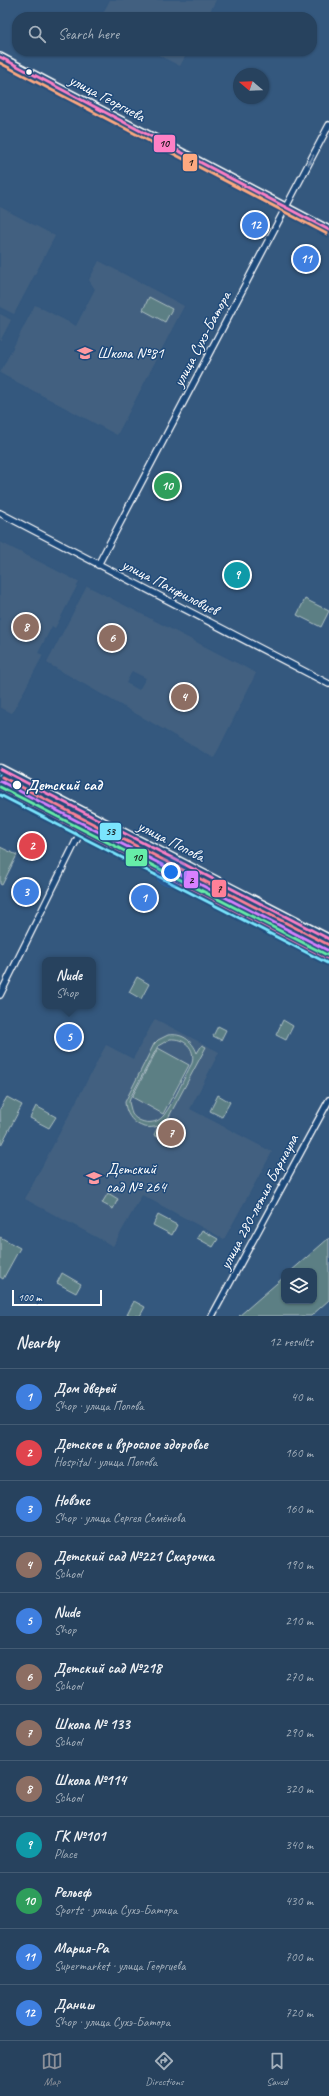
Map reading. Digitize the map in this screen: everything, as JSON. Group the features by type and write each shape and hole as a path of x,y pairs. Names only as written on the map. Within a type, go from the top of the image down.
{"main road":[{"name":"улица Попова","path":"0,769 329,939"},
{"name":"улица Попова","path":"0,789 329,959"}],"street":[{"name":"улица Георгиева","path":"0,57 329,230"},
{"name":"улица Сухэ-Батора","path":"98,564 329,125"},
{"name":"улица Панфиловцев","path":"0,513 329,684"},
{"path":"0,995 89,815"},
{"name":"улица 280-летия Барнаула","path":"212,1316 329,1100"}],"shaded area":[{"path":"110,0 216,0 210,12 104,12"},
{"path":"161,56 185,56 180,66"},
{"path":"0,207 55,236 14,314 0,307"},
{"name":"Школа №81","path":"99,261 184,306 117,435 0,373 35,305 76,326 95,289 89,280"},
{"path":"0,314 11,320 0,341"},
{"path":"0,542 79,582 55,628 52,626 38,653 43,655 12,713 0,707"},
{"path":"87,586 256,673 214,758 47,663","holes":["132,671 146,678 139,690 126,683"]},
{"path":"155,1019 219,1052 190,1109 272,1152 224,1239 142,1195 113,1246 25,1199 106,1045 133,1059"}],"green space":[{"path":"149,297 172,309 165,322 143,310"},
{"path":"305,599 329,611 321,627 297,615"},
{"path":"0,847 17,855 2,885 0,884"},
{"path":"137,977 149,984 141,999 129,992"},
{"path":"283,1020 293,1026 286,1040 276,1035"},
{"path":"218,1026 226,1030 221,1040 213,1036"},
{"path":"168,1035 178,1035 186,1038 195,1048 197,1053 202,1045 206,1047 158,1137 154,1135 158,1126 140,1126 131,1119 125,1102 154,1044 158,1040","holes":["170,1039 175,1039 188,1045 192,1053 192,1063 168,1109 161,1119 152,1122 143,1122 132,1114 129,1102 131,1096 158,1046"]},
{"path":"158,1048 189,1065 163,1114 132,1097"},
{"path":"218,1095 230,1102 222,1117 210,1111"},
{"path":"7,1097 22,1105 1,1145 0,1109"},
{"path":"36,1106 56,1117 49,1128 30,1118"},
{"path":"108,1193 118,1199 113,1209 102,1203"},
{"path":"158,1215 177,1225 172,1235 153,1225"},
{"path":"202,1230 218,1239 213,1247 197,1238"},
{"path":"0,1237 20,1248 3,1279 0,1277"},
{"path":"329,1238 329,1300 311,1316 239,1316 281,1280 281,1304 317,1304 317,1268 294,1268"},
{"path":"62,1273 81,1284 76,1293 57,1283"},
{"path":"134,1301 145,1307 140,1316 127,1315"}],"transit line":[{"name":"10","path":"0,57 329,230"},
{"name":"1","path":"0,63 327,234"},
{"name":"10","path":"0,769 329,939"},
{"name":"53","path":"0,775 327,943"},
{"name":"7","path":"2,777 329,945"},
{"name":"2","path":"0,781 329,951"},
{"name":"10","path":"0,787 327,955"},
{"name":"10","path":"0,789 329,959"},
{"name":"53","path":"0,795 327,963"}],"place":[{"name":"Даниш","path":"255,225"},
{"name":"Мария-Ра","path":"306,259"},
{"name":"Школа №81","path":"85,353"},
{"name":"Рельеф","path":"167,486"},
{"name":"ГК №101","path":"237,575"},
{"name":"Школа №114","path":"26,627"},
{"name":"Детский сад №218","path":"112,638"},
{"name":"Детский сад №221 Сказочка","path":"184,697"},
{"name":"Детский сад","path":"17,785"},
{"name":"Детское и взрослое здоровье","path":"32,846"},
{"name":"Новэкс","path":"26,892"},
{"name":"Дом дверей","path":"144,898"},
{"name":"Nude","path":"69,1037"},
{"name":"Школа № 133","path":"171,1133"},
{"name":"Детский сад № 264","path":"94,1178"}]}
